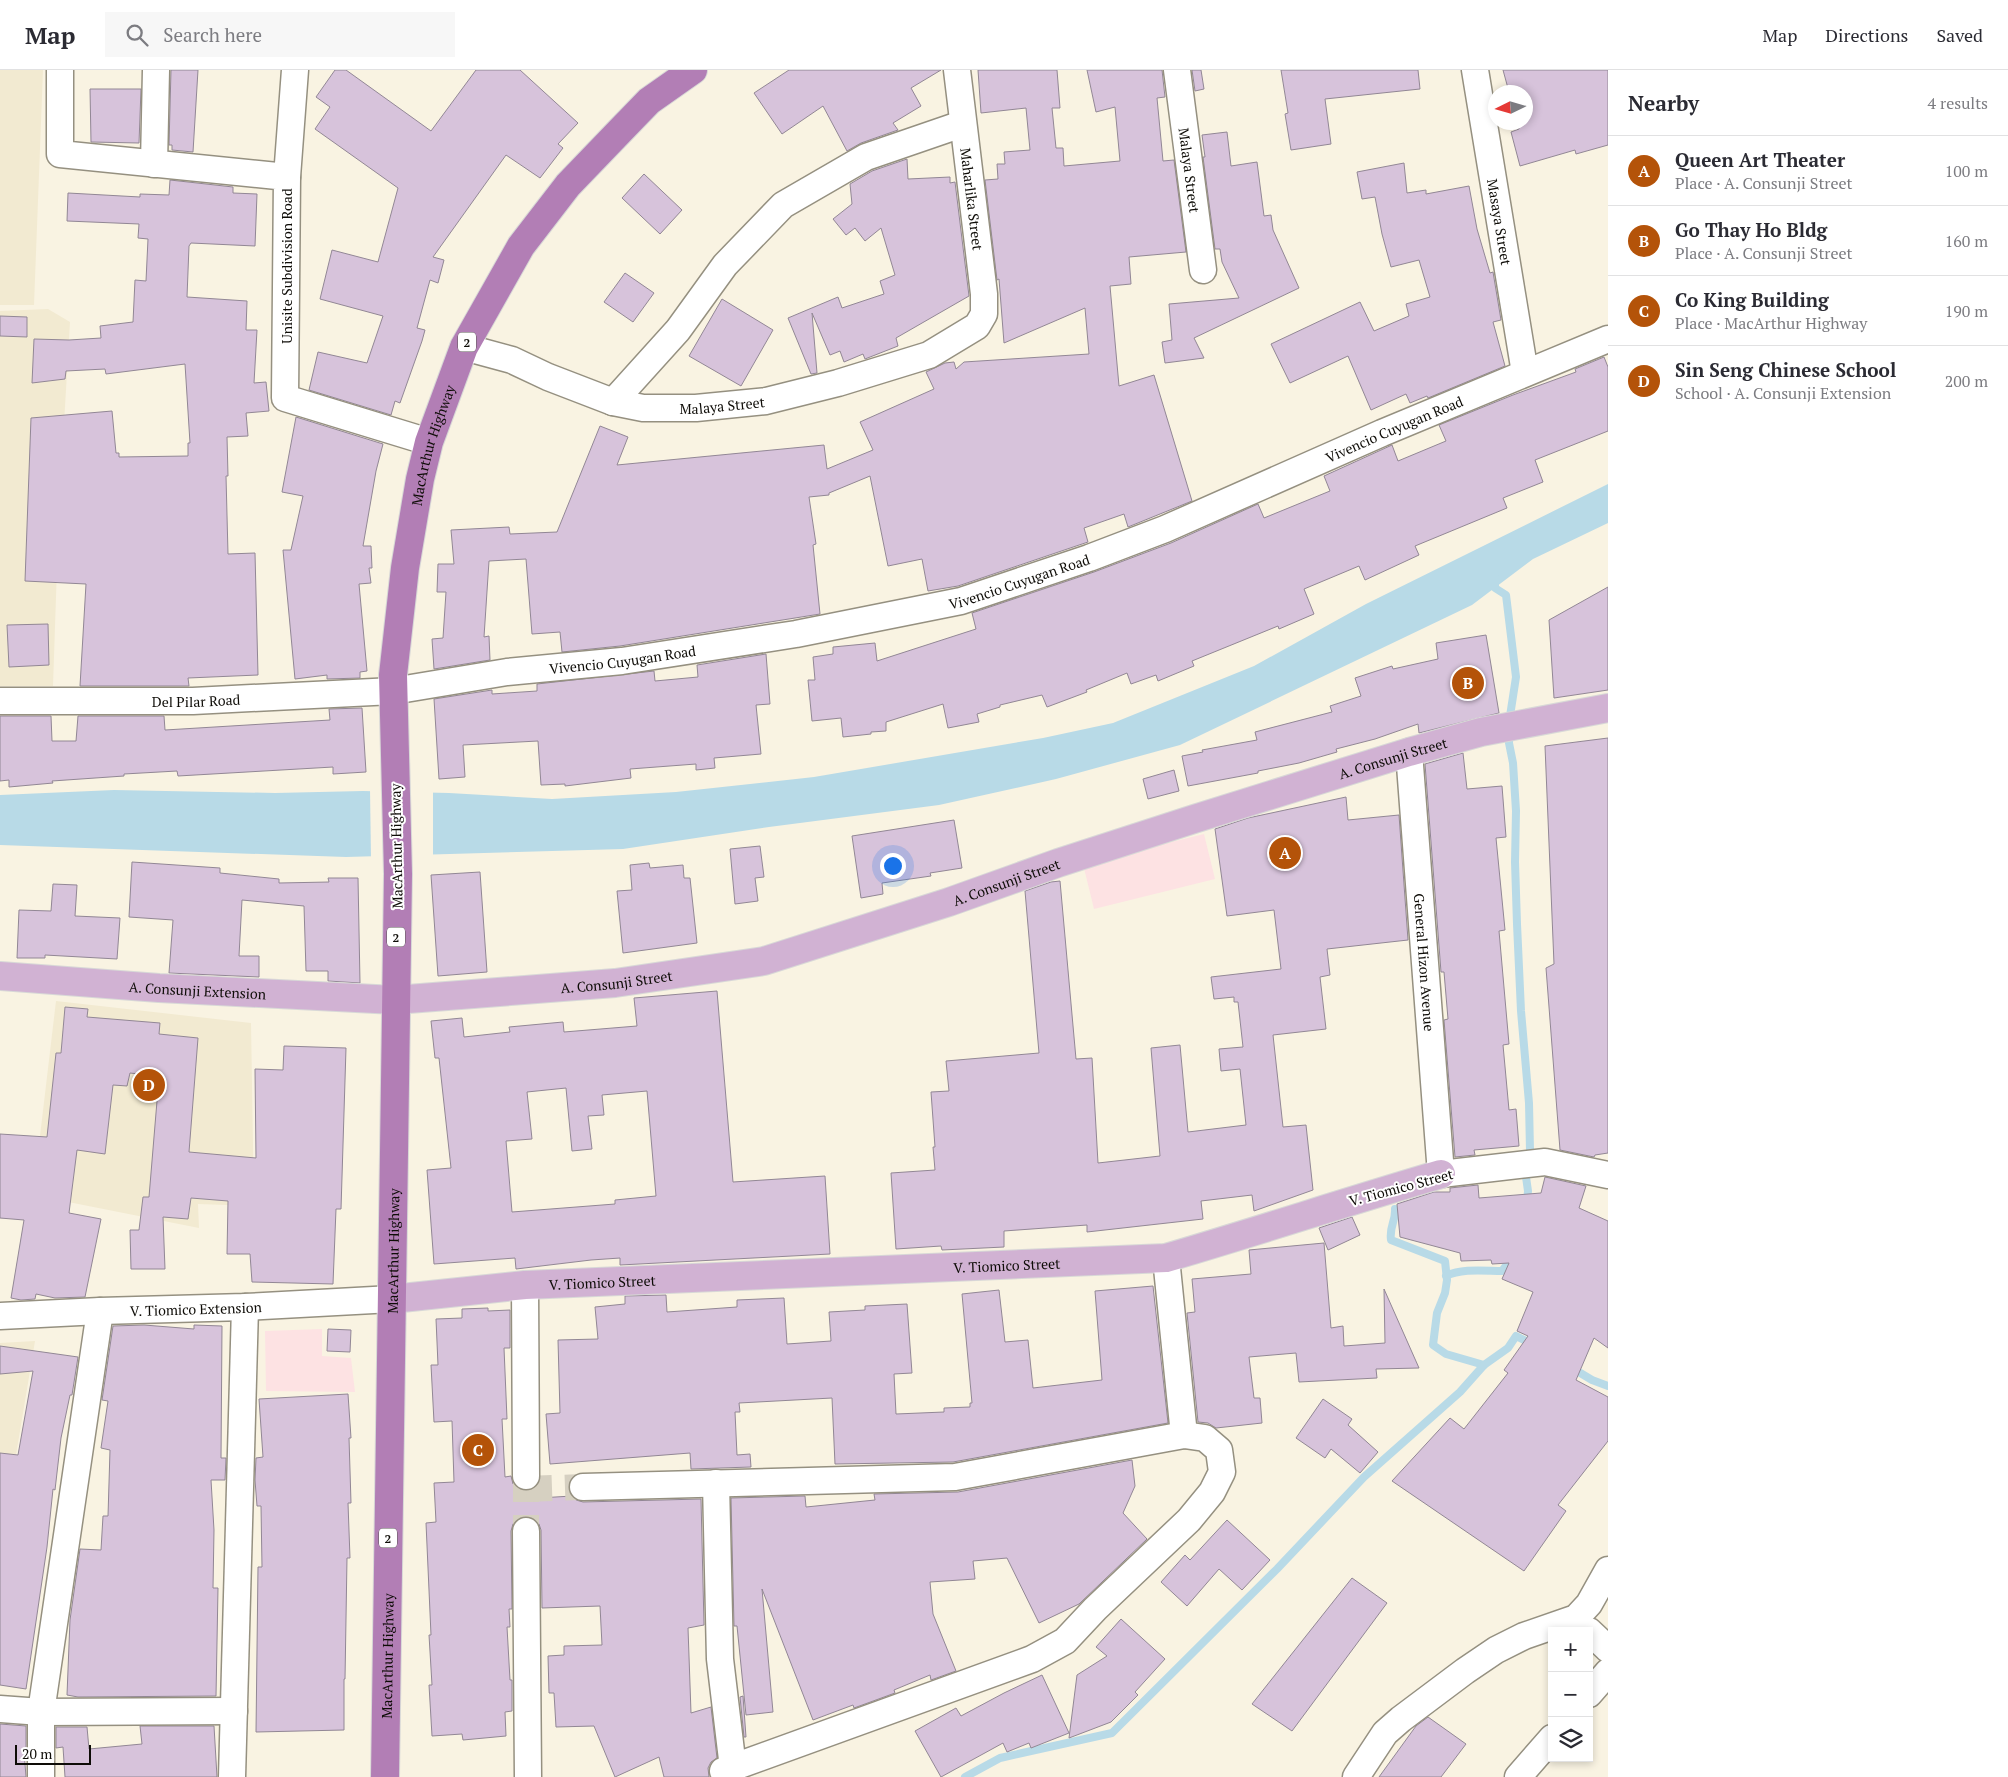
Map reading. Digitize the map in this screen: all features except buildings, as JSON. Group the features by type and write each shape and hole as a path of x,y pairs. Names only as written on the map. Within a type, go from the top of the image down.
{"highway":[{"name":"MacArthur Highway","path":"385,1777 398,874 394,778 393,675 404,568 420,479 429,442 464,347 521,246 568,185 649,102 694,70"}],"main road":[{"name":"A. Consunji Street","path":"395,1000 615,983 764,961 950,902 1058,863 1409,752 1482,732 1608,708"},
{"name":"A. Consunji Extension","path":"0,976 159,988 395,1000"},
{"name":"V. Tiomico Street","path":"392,1299 525,1286 1166,1258 1441,1174"}],"street":[{"name":"Unisite Subdivision Road","path":"60,70 60,154 287,177 285,398 429,442"},
{"path":"154,164 156,70"},
{"path":"287,177 295,70"},
{"name":"Maharlika Street","path":"956,70 984,294 984,314 977,326"},
{"name":"Malaya Street","path":"1177,70 1203,270"},
{"name":"Masaya Street","path":"1475,70 1525,373"},
{"path":"612,402 678,330 725,265 783,205 866,157 962,124"},
{"name":"Malaya Street","path":"464,347 512,360 548,377 612,402 643,408 696,408 766,401 838,384 929,355 977,326"},
{"name":"Vivencio Cuyugan Road","path":"393,691 507,672 622,661 796,634 961,601 1089,558 1165,529 1608,339"},
{"name":"Del Pilar Road","path":"0,701 193,701 393,691"},
{"name":"General Hizon Avenue","path":"1409,752 1441,1174"},
{"name":"V. Tiomico Street","path":"1441,1174 1548,1162 1608,1175"},
{"path":"1166,1258 1184,1434"},
{"path":"525,1286 526,1476"},
{"name":"V. Tiomico Extension","path":"0,1316 100,1311 245,1308 392,1299"},
{"path":"232,1777 245,1308"},
{"path":"41,1777 41,1712 100,1311"},
{"path":"583,1487 716,1483 955,1477 1184,1434 1205,1438 1218,1450 1222,1472 1212,1492 1189,1520 1095,1609 1065,1641 1032,1659 767,1768 728,1770 720,1659 716,1483"},
{"path":"526,1531 528,1777"},
{"path":"1585,1627 1588,1604 1608,1570"},
{"path":"1356,1777 1385,1734 1401,1719 1496,1650 1524,1636 1548,1632"},
{"path":"1593,1635 1608,1649"},
{"path":"1593,1689 1608,1672"},
{"path":"0,1709 41,1712 234,1711"},
{"path":"1518,1777 1548,1743"}],"shaded area":[{"path":"0,70 43,70 34,305 0,305"},
{"path":"48,309 70,322 59,508 53,686 0,686 0,311"},
{"path":"1204,834 1215,879 1094,909 1083,864"},
{"path":"56,1001 251,1023 254,1206 198,1204 199,1228 33,1195"},
{"path":"322,1329 322,1356 351,1358 355,1392 266,1391 265,1331"},
{"path":"35,1341 16,1455 0,1563 0,1343"}],"water":[{"path":"1608,484 1608,523 1533,559 1472,605 1180,745 1056,779 939,805 769,827 623,849 346,857 0,845 0,795 114,790 275,793 363,791 449,793 552,799 676,792 814,777 1043,738 1113,723 1254,666 1366,604"}],"pier":[{"path":"370,789 433,790 433,857 371,859"}],"waterway":[{"path":"1495,578 1495,588 1506,595 1516,677 1510,716 1509,743 1513,763 1516,811 1517,924 1521,1011 1529,1103 1530,1151 1526,1177 1527,1203"},
{"path":"1395,1209 1391,1240 1445,1261 1447,1280 1445,1293 1437,1313 1433,1345 1446,1354 1484,1365"},
{"path":"1446,1276 1466,1271 1502,1271 1509,1262 1511,1254"},
{"path":"965,1777 1000,1758 1112,1733 1277,1569 1364,1477 1460,1392 1484,1365 1508,1348 1516,1336 1532,1344"},
{"path":"1572,1368 1592,1380 1608,1386"}],"tunnel":[{"path":"526,1476 526,1531"},
{"path":"526,1489 583,1487"}],"place":[{"name":"Go Thay Ho Bldg","path":"1468,683"},
{"name":"Queen Art Theater","path":"1285,853"},
{"name":"Sin Seng Chinese School","path":"149,1085"},
{"name":"Co King Building","path":"478,1450"}]}
